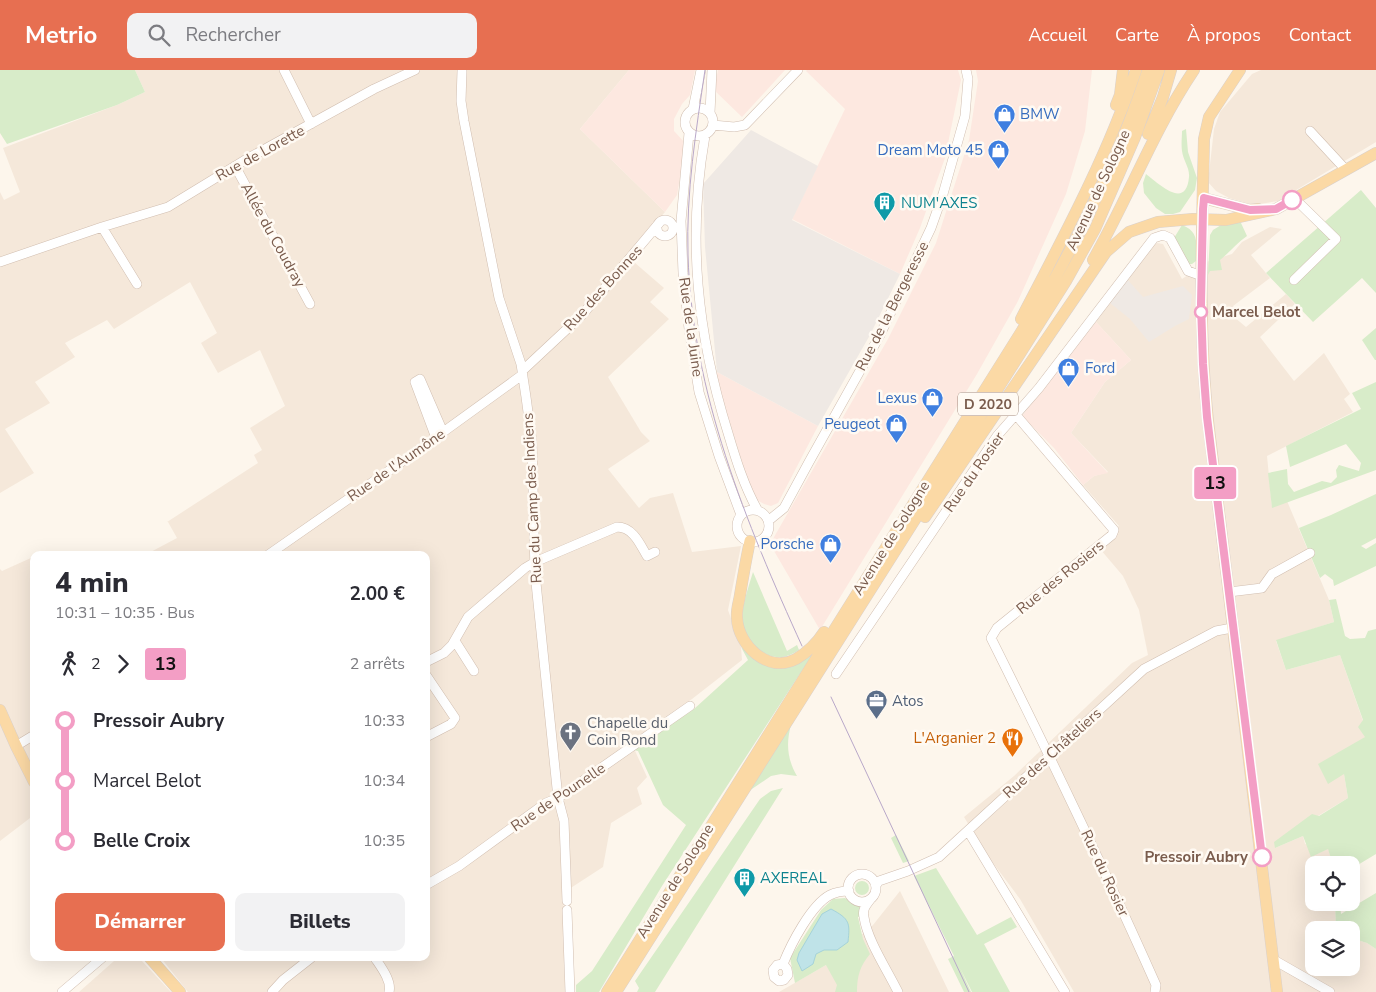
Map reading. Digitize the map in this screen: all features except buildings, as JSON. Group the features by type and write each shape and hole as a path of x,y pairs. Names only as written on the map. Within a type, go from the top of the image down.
{"main road":[{"path":"1092,176 1120,95 1123,70"},
{"path":"988,382 1075,216 1108,144 1136,70"},
{"name":"Avenue de Sologne","path":"607,992 1055,278 1084,224 1117,154 1148,70"},
{"name":"Avenue de Sologne","path":"616,992 1066,281 1103,211 1135,137 1158,70"},
{"path":"1118,212 1163,97 1171,70"},
{"path":"1040,348 1087,270 1118,212 1152,141 1181,89 1194,70"},
{"path":"1240,70 1210,117 1204,139 1202,338 1206,399 1232,628 1277,992"},
{"path":"786,721 1106,252 1129,232 1151,224 1173,220 1226,220 1276,209 1376,153"},
{"path":"1204,198 1250,210 1276,209"},
{"path":"750,541 736,616 738,628 745,643 753,652 768,660 779,662 795,659 817,643 911,508"},
{"path":"1,715 30,774"},
{"path":"153,961 180,992"}],"street":[{"path":"284,70 311,124"},
{"name":"Rue de Lorette","path":"0,262 102,227 168,207 235,166 374,90 415,70"},
{"name":"Rue du Camp des Indiens","path":"461,70 461,100 464,121 497,288 522,373 532,442 534,562 558,798 564,821 570,992"},
{"name":"Rue de la Juine","path":"701,70 693,109 686,115 684,120 686,130 689,133 681,221 683,273 689,329 699,392 719,456 741,515"},
{"path":"689,133 699,137 704,136 712,129 710,113 712,70"},
{"path":"713,125 745,126 798,70"},
{"name":"Rue de la Bergeresse","path":"768,521 784,508 810,462 880,335 931,228 943,194 965,116 968,79 966,70"},
{"path":"693,109 703,108 710,113"},
{"path":"1310,132 1346,170"},
{"name":"Rue de la Juine","path":"704,136 698,180 695,230 696,265 703,333 710,371 745,487 758,511"},
{"name":"Allée du Coudray","path":"235,166 310,304"},
{"path":"1294,280 1336,239 1295,199"},
{"path":"1173,220 1192,225 1202,232"},
{"name":"Rue des Bonnes","path":"522,373 582,315 660,222"},
{"path":"102,227 138,284"},
{"name":"Rue du Rosier","path":"836,674 992,444 1039,388 1154,238 1163,236 1170,238 1188,271 1202,276"},
{"name":"Rue de l'Aumône","path":"274,551 439,435 522,373"},
{"path":"420,379 439,435 415,382 420,379"},
{"name":"Rue des Rosiers","path":"1016,415 1114,530 1112,535 997,628 991,638 1049,755"},
{"path":"750,510 762,513 768,521 767,532 756,541 750,541 742,537 737,529 741,515 750,510"},
{"path":"430,661 444,653 456,641 468,617 534,562 617,527 622,527 636,537 647,556 654,552"},
{"path":"1229,592 1262,588 1272,574 1310,553"},
{"name":"Rue des Châteliers","path":"876,885 939,857 1144,669 1216,631 1232,628"},
{"path":"456,641 474,671"},
{"path":"430,681 456,718 450,724 430,735"},
{"name":"Rue de Pounelle","path":"430,883 460,866 546,803 558,798 690,706"},
{"path":"16,746 30,737"},
{"name":"Rue du Rosier","path":"1049,755 1110,882 1156,985 1155,992"},
{"path":"968,830 1065,992"},
{"path":"870,900 857,901 850,895 851,880 861,874 871,877 876,885 875,893 866,906 864,917 874,944 898,992"},
{"path":"784,964 789,950 812,913 824,898 838,892 849,891"},
{"path":"1274,960 1330,992"},
{"path":"62,992 98,961"},
{"path":"272,992 283,980 307,961"},
{"path":"378,961 390,987 389,992"}],"shaded area":[{"path":"135,70 629,70 580,129 665,212 627,256 664,288 650,302 669,319 608,377 641,432 650,441 608,469 639,508 650,498 673,493 692,552 741,546 728,610 741,647 742,660 692,699 631,742 647,777 637,788 642,804 611,823 603,867 563,893 565,992 188,992 163,961 430,961 430,551 153,551 177,538 167,522 258,463 254,455 262,450 250,428 285,406 260,350 218,373 201,343 217,333 190,282 114,329 107,320 65,343 75,357 35,382 50,403 5,429 34,473 0,493 0,192 4,200 20,192 3,148 117,105 145,92"},
{"path":"629,70 695,70 690,95 682,104 674,119 674,131 686,144 677,195 665,212 580,129"},
{"path":"718,70 785,70 742,117 714,90"},
{"path":"807,70 958,70 961,80 945,158 920,228 900,274 792,219 845,109"},
{"path":"976,70 1092,70 1085,131 1066,194 1018,301 977,374 820,630 770,544 888,339 936,243 969,140 978,81"},
{"path":"1261,70 1376,70 1376,142 1278,201 1254,205 1229,198 1216,191 1208,182 1214,129 1220,112 1252,74"},
{"path":"751,130 818,166 792,220 900,274 870,335 818,426 717,372 705,247 703,184"},
{"path":"1270,227 1282,229 1251,255 1270,278 1233,306 1239,313 1234,317 1246,327 1286,294 1295,304 1260,337 1294,381 1324,353 1350,394 1344,399 1353,412 1267,456 1272,507 1287,501 1329,600 1334,622 1276,641 1286,670 1340,655 1363,721 1365,737 1344,774 1348,798 1318,816 1275,848 1303,836 1305,844 1328,848 1330,856 1305,856 1305,911 1335,911 1336,921 1305,921 1305,976 1360,976 1360,941 1376,949 1376,992 1074,992 1020,899 987,855 964,817 1014,776 1132,663 1148,655 1139,610 1123,576 1095,543 1119,526 1083,485 1094,476 1108,472 1071,433 1105,382 1131,360 1096,322 1151,247 1157,243 1163,244 1182,279 1209,261 1232,254 1242,242"},
{"path":"1126,278 1143,297 1183,286 1192,295 1189,319 1149,342 1130,319 1110,303"},
{"path":"1096,322 1131,360 1105,382 1071,433 1108,473 1094,476 1083,485 1054,448 1022,416"},
{"path":"717,372 818,426 778,503 771,506 764,504 757,500 751,491 716,378"},
{"path":"30,558 30,818 0,841 0,569 2,571"},
{"path":"900,891 949,992 779,992 826,965 873,925"},
{"path":"114,961 142,961 171,992 79,992"}],"green space":[{"path":"0,70 135,70 145,92 117,105 7,144 0,133"},
{"path":"1186,129 1188,152 1197,178 1195,190 1180,212 1165,214 1156,208 1144,193 1143,183 1146,174 1171,192 1183,192 1187,187 1189,177 1182,148 1182,131"},
{"path":"1361,190 1376,208 1376,293 1362,278 1313,322 1266,273"},
{"path":"1226,222 1241,223 1247,236 1220,260 1222,270 1210,271 1208,275 1210,235 1213,230"},
{"path":"1182,225 1192,231 1196,239 1196,261 1192,264 1188,264 1174,238"},
{"path":"1376,328 1376,360 1375,360 1362,340"},
{"path":"1376,382 1376,470 1272,508 1268,473 1287,469 1288,484 1294,492 1322,481 1331,483 1337,477 1336,470 1339,465 1359,471 1361,463 1346,444 1290,467 1286,446 1361,409 1352,393"},
{"path":"1376,494 1376,538 1361,546 1366,549 1376,543 1376,566 1334,586 1333,580 1325,574 1320,578 1299,528"},
{"path":"753,572 787,651 797,645 799,650 783,657 771,656 754,647 747,639 743,629 742,618 743,607"},
{"path":"1336,599 1345,636 1350,639 1365,638 1368,631 1376,629 1376,854 1360,864 1360,856 1330,856 1328,849 1311,856 1303,836 1275,848 1274,842 1312,814 1319,816 1348,798 1344,774 1328,784 1318,764 1365,737 1358,727 1363,720 1340,655 1286,670 1276,640 1334,622 1329,600"},
{"path":"741,647 751,655 773,665 816,649 662,886 599,992 576,992 576,985 592,971 686,825 663,805 638,751 633,750 694,709 748,660"},
{"path":"791,725 788,751 797,776 781,774 771,776 749,791"},
{"path":"783,788 655,992 637,992 639,988 635,981 760,799 771,791"},
{"path":"896,835 909,861 903,863 891,838"},
{"path":"936,868 977,935 1011,917 1017,927 984,944 1010,992 972,992 960,968 971,992 964,992 948,959 954,956 914,876"},
{"path":"859,881 865,881 869,888 865,895 859,895 855,891 855,885"},
{"path":"1376,893 1376,949 1360,941 1360,921 1336,921 1335,911 1341,911 1341,914 1346,911 1360,911 1360,903"},
{"path":"845,898 854,904 861,905 861,916 858,917 863,939 870,954 860,971 857,992 835,992 837,985 826,965 795,983 790,958 821,910 833,899"}],"water":[{"path":"831,909 842,916 847,922 849,926 848,942 837,950 824,950 816,954 813,964 802,971 797,960 799,953 822,914"}],"tram line":[{"path":"705,70 692,162 688,231 692,306 700,357 711,406 742,504 802,646"},
{"path":"831,697 969,992"}],"bus line":[{"name":"13","path":"1262,857 1207,417 1201,304 1203,209 1204,198 1250,210 1276,209 1292,200"}],"place":[{"name":"BMW","path":"1004,133"},
{"name":"Dream Moto 45","path":"999,169"},
{"name":"NUM'AXES","path":"885,222"},
{"name":"Marcel Belot","path":"1201,312"},
{"name":"Ford","path":"1069,387"},
{"name":"Lexus","path":"933,417"},
{"name":"Peugeot","path":"896,443"},
{"name":"Porsche","path":"830,563"},
{"name":"Atos","path":"876,720"},
{"name":"Chapelle du Coin Rond","path":"571,751"},
{"name":"L'Arganier 2","path":"1012,757"},
{"name":"Pressoir Aubry","path":"1262,857"},
{"name":"AXEREAL","path":"744,897"}]}
